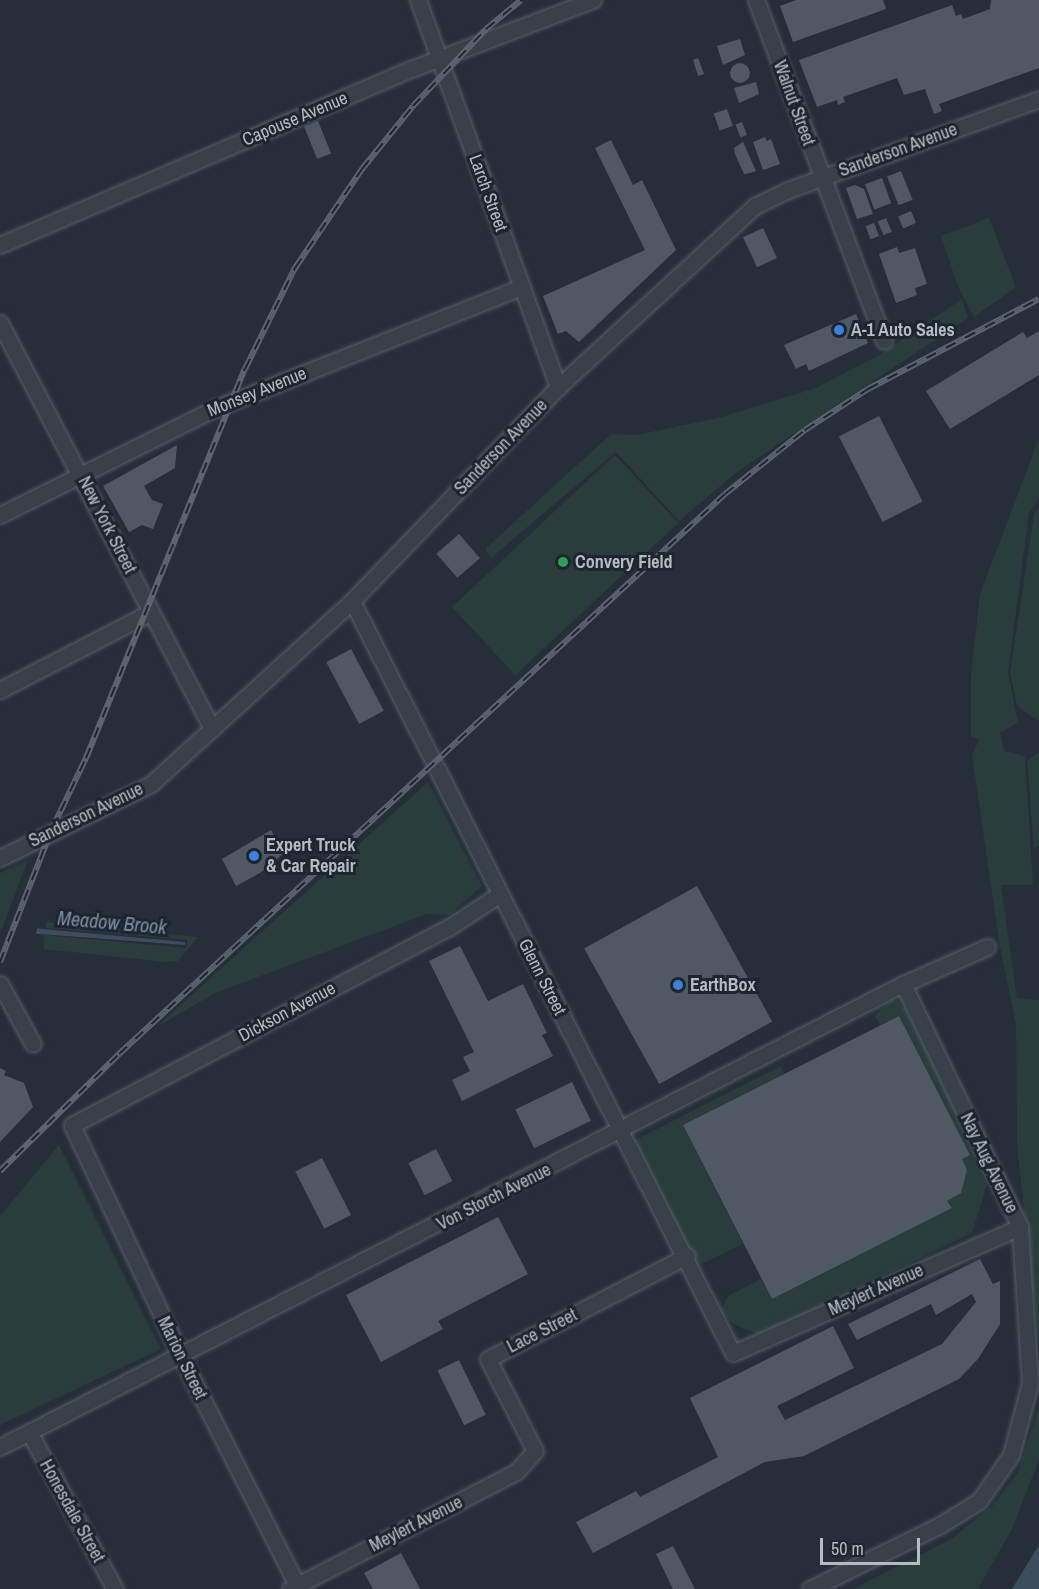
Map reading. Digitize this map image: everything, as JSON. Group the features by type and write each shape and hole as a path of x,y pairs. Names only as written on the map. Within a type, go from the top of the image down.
{"street":[{"name":"Larch Street","path":"418,0 558,387"},
{"name":"Capouse Avenue","path":"0,245 439,58 593,0"},
{"name":"Walnut Street","path":"756,0 884,341"},
{"name":"Sanderson Avenue","path":"0,858 151,784 352,601 558,387 735,221 768,198 1039,99"},
{"name":"Monsey Avenue","path":"0,515 216,408 522,287"},
{"name":"New York Street","path":"0,323 82,475 212,729"},
{"name":"Glenn Street","path":"352,601 620,1133 687,1257 733,1353"},
{"path":"0,690 151,612"},
{"name":"Dickson Avenue","path":"72,1125 448,928 500,894"},
{"name":"Von Storch Avenue","path":"0,1447 620,1133 903,984 987,947"},
{"path":"0,984 33,1044"},
{"name":"Nay Aug Avenue","path":"810,1589 898,1546 979,1501 996,1481 1011,1455 1034,1381 1020,1227 903,984"},
{"name":"Marion Street","path":"72,1125 181,1356 295,1588"},
{"name":"Meylert Avenue","path":"733,1353 1020,1227"},
{"name":"Lace Street","path":"536,1451 488,1359 687,1257"},
{"name":"Honesdale Street","path":"29,1432 116,1589"},
{"name":"Meylert Avenue","path":"295,1588 516,1472 536,1451"}],"shaded area":[{"path":"989,218 1016,287 974,317 958,287 941,236"},
{"path":"962,299 968,318 737,472 679,521 616,452 491,558 485,549 611,434 636,435 718,418 816,388 879,355"},
{"path":"1039,438 1039,498 1029,513 1008,672 1018,723 1000,732 1004,751 1025,756 1033,885 1001,885 1017,998 1039,1000 1039,1345 1017,1146 1016,1025 999,941 972,755 979,740 971,736 971,674 980,594"},
{"name":"Convery Field","path":"615,455 678,523 515,675 452,607"},
{"path":"1039,507 1039,721 1017,706 1010,672 1034,514"},
{"path":"1039,752 1039,846 1034,848 1027,761"},
{"path":"428,782 482,886 449,915 427,914 215,993 155,1028"},
{"path":"28,860 0,934 0,873"},
{"path":"46,922 198,937 178,961 165,962 44,949 44,935 186,948 187,940 46,928"},
{"path":"891,1000 899,1001 905,1009 989,1178 972,1233 770,1331 757,1334 734,1324 720,1312 728,1296 761,1279 772,1299 951,1209 947,1201 961,1193 967,1170 962,1159 970,1155 899,1016 880,1025 875,1016"},
{"path":"781,1066 784,1074 683,1125 743,1244 697,1266 635,1140"},
{"path":"59,1145 161,1349 0,1425 0,1216"},
{"path":"1039,1406 1039,1459 1013,1527 978,1589 853,1589 951,1539 993,1505 1018,1472"}],"water":[{"path":"37,928 185,942 185,945 36,934"},
{"path":"1039,1545 1039,1589 1012,1589"}],"building":[{"path":"796,0 883,0 886,9 793,42 780,6"},
{"path":"991,0 1039,0 1039,68 939,104 942,111 934,114 925,89 904,95 897,78 843,97 845,102 838,105 837,100 817,107 799,60 952,5 956,16 961,14 963,19 990,9"},
{"path":"740,39 745,55 723,65 717,46"},
{"path":"698,58 704,74 698,76 693,60"},
{"path":"740,63 747,66 750,73 747,80 740,83 733,80 730,73 733,66"},
{"path":"756,82 759,94 739,103 734,88"},
{"path":"727,109 733,126 720,131 714,114"},
{"path":"318,121 331,153 317,159 304,127"},
{"path":"742,122 747,135 740,138 735,125"},
{"path":"765,137 767,141 771,139 780,164 763,170 753,142"},
{"path":"611,140 633,185 642,180 676,250 579,342 566,331 558,334 543,296 645,250 595,148"},
{"path":"743,142 756,171 744,174 734,148"},
{"path":"901,171 913,200 899,205 887,177"},
{"path":"882,178 891,203 874,210 865,184"},
{"path":"855,185 864,189 873,214 857,219 846,188"},
{"path":"911,211 916,223 903,228 898,216"},
{"path":"886,218 892,232 884,235 878,222"},
{"path":"874,223 879,236 871,239 866,226"},
{"path":"763,228 777,258 757,267 743,237"},
{"path":"897,247 899,253 915,248 927,284 915,288 917,295 896,303 879,254"},
{"name":"A-1 Auto Sales","path":"856,314 868,343 809,371 806,364 796,369 784,345"},
{"path":"1039,331 1039,375 950,429 926,391 1023,332 1027,338"},
{"path":"879,416 923,502 882,522 839,436"},
{"path":"177,445 175,468 144,486 152,500 163,504 153,529 142,525 129,532 103,486"},
{"path":"459,534 480,558 457,578 436,554"},
{"path":"351,649 384,711 359,724 326,662"},
{"name":"Expert Truck & Car Repair","path":"271,830 284,853 260,873 236,886 222,859"},
{"name":"EarthBox","path":"697,886 772,1022 659,1084 584,949"},
{"path":"460,946 488,1001 523,984 547,1033 542,1035 553,1056 462,1101 452,1080 470,1071 463,1057 474,1052 429,961"},
{"path":"899,1016 970,1155 962,1159 967,1170 961,1193 947,1201 952,1208 772,1299 683,1125"},
{"path":"0,1068 6,1071 4,1075 24,1083 33,1107 0,1142"},
{"path":"572,1082 591,1121 534,1148 515,1110"},
{"path":"436,1149 452,1181 425,1195 408,1163"},
{"path":"322,1158 351,1215 324,1229 295,1172"},
{"path":"498,1217 528,1274 438,1321 443,1329 381,1362 346,1295"},
{"path":"980,1259 993,1284 1000,1281 1000,1324 978,1359 959,1379 804,1456 765,1462 593,1553 576,1522 636,1491 640,1497 718,1457 690,1398 833,1326 854,1368 777,1406 785,1420 942,1344 976,1302 972,1294 936,1315 931,1304 857,1340 848,1324"},
{"path":"459,1360 486,1415 464,1425 437,1371"},
{"path":"673,1546 695,1589 673,1589 656,1554"},
{"path":"401,1553 420,1589 373,1589 364,1573"}],"railway":[{"path":"0,962 51,831 86,758 245,369 295,268 362,169 413,106 486,29 521,0"},
{"path":"0,1171 119,1054 725,494 805,430 868,389 1039,299"}],"place":[{"name":"A-1 Auto Sales","path":"839,330"},
{"name":"Convery Field","path":"563,562"},
{"name":"Expert Truck & Car Repair","path":"254,856"},
{"name":"EarthBox","path":"678,985"}],"water label":[{"name":"Meadow Brook","path":"112,922"}]}
